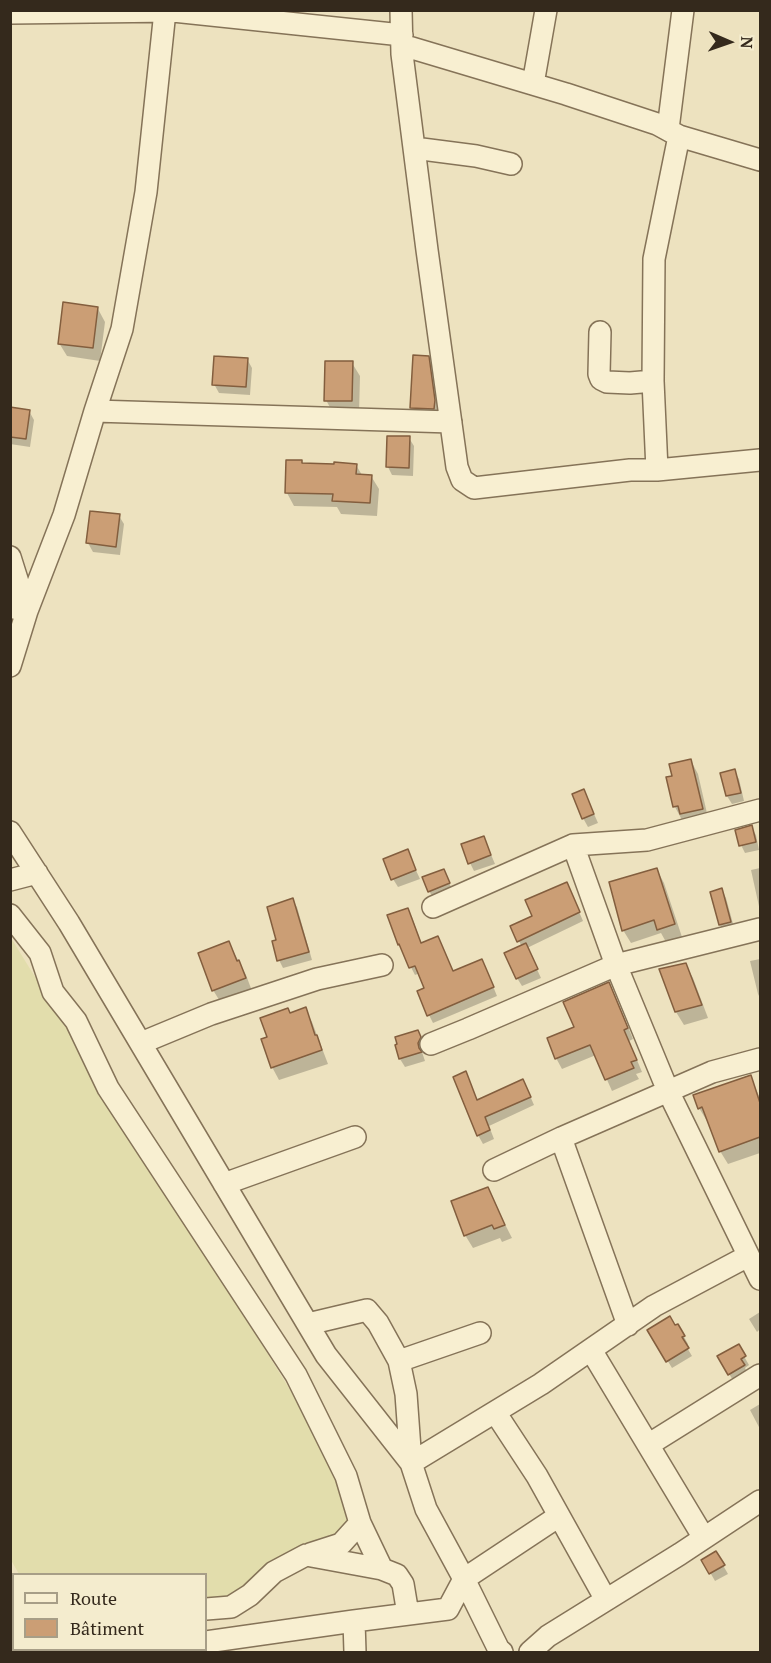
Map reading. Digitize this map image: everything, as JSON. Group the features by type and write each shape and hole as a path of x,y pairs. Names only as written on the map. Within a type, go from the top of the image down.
{"street":[{"path":"402,10 402,40 414,148 457,467 462,480 474,488 630,470 657,470 760,460"},
{"path":"532,84 546,10"},
{"path":"657,470 653,381 654,259 674,132 683,10"},
{"path":"10,12 165,11 261,15 402,40 760,160"},
{"path":"10,666 19,609 64,515 122,329 146,192 165,11"},
{"path":"414,148 476,156 511,164"},
{"path":"600,332 599,374 601,379 607,382 630,383 653,381"},
{"path":"95,411 451,422"},
{"path":"10,557 19,609"},
{"path":"433,907 573,845 647,840 760,810"},
{"path":"10,832 69,923 141,1042 326,1355 411,1463"},
{"path":"573,845 616,964 668,1091 760,1279"},
{"path":"10,880 37,873"},
{"path":"10,915 40,953 53,992 76,1021 108,1088 296,1375 346,1476 360,1523 382,1569"},
{"path":"431,1044 616,964 760,929"},
{"path":"141,1042 211,1014 317,979 382,965"},
{"path":"494,1170 711,1072 760,1059"},
{"path":"224,1184 355,1137"},
{"path":"561,1138 628,1325"},
{"path":"411,1463 541,1384 654,1306 748,1256"},
{"path":"308,1324 367,1310 378,1323 399,1361 406,1394 411,1463 426,1509 502,1653"},
{"path":"399,1361 480,1333"},
{"path":"591,1350 704,1538"},
{"path":"648,1444 760,1375"},
{"path":"495,1412 537,1476 606,1600"},
{"path":"530,1653 548,1636 760,1501"},
{"path":"207,1642 448,1609 464,1579 559,1516"},
{"path":"207,1609 231,1607 249,1595 274,1572 306,1555 342,1544 360,1523"},
{"path":"306,1555 382,1569 397,1575 403,1584 408,1614"},
{"path":"354,1621 355,1653"}],"shaded area":[{"path":"11,938 345,1479 353,1519 339,1539 235,1600 207,1604 207,1573 18,1573 11,1560"}],"building":[{"path":"63,302 98,307 93,348 58,344"},
{"path":"413,355 429,356 435,400 434,409 410,408"},
{"path":"214,356 248,358 246,387 212,385"},
{"path":"325,361 353,361 352,401 324,401"},
{"path":"10,407 30,410 26,439 10,437"},
{"path":"387,436 410,436 409,468 386,467"},
{"path":"286,460 302,460 302,463 357,464 356,474 372,475 370,503 332,501 333,494 285,493"},
{"path":"90,511 120,514 116,547 86,543"},
{"path":"691,759 703,809 680,814 678,806 673,807 666,777 672,776 669,764"},
{"path":"735,769 741,793 726,796 720,773"},
{"path":"584,789 594,814 582,819 572,794"},
{"path":"752,825 756,842 739,846 735,830"},
{"path":"484,836 491,855 468,864 461,844"},
{"path":"408,849 416,870 391,880 383,859"},
{"path":"657,868 675,924 657,930 654,920 622,931 609,882"},
{"path":"444,869 450,883 428,892 422,877"},
{"path":"567,882 580,912 517,942 510,926 532,916 525,900"},
{"path":"722,888 731,922 719,925 710,892"},
{"path":"293,898 309,952 277,961 272,941 276,940 267,907"},
{"path":"408,908 421,943 438,936 453,971 482,959 494,987 427,1016 417,991 424,988 415,966 409,968 387,915"},
{"path":"229,941 246,978 212,991 198,953"},
{"path":"526,943 538,969 516,979 504,953"},
{"path":"686,963 702,1005 675,1012 659,969"},
{"path":"609,982 628,1028 624,1030 637,1060 631,1062 634,1068 605,1080 590,1045 555,1059 547,1038 574,1027 563,1002"},
{"path":"306,1007 322,1050 271,1068 261,1039 267,1037 260,1018 288,1008 290,1013"},
{"path":"418,1030 421,1037 418,1043 422,1052 399,1059 395,1037"},
{"path":"466,1071 477,1100 523,1079 531,1097 485,1117 490,1130 477,1136 453,1077"},
{"path":"751,1075 760,1103 760,1137 719,1152 702,1107 698,1109 693,1095"},
{"path":"488,1187 505,1225 494,1229 492,1225 464,1236 451,1201"},
{"path":"670,1316 675,1325 678,1324 689,1348 666,1362 647,1330"},
{"path":"739,1344 746,1356 741,1359 745,1365 728,1375 717,1356"},
{"path":"716,1551 725,1565 709,1574 701,1560"}]}
